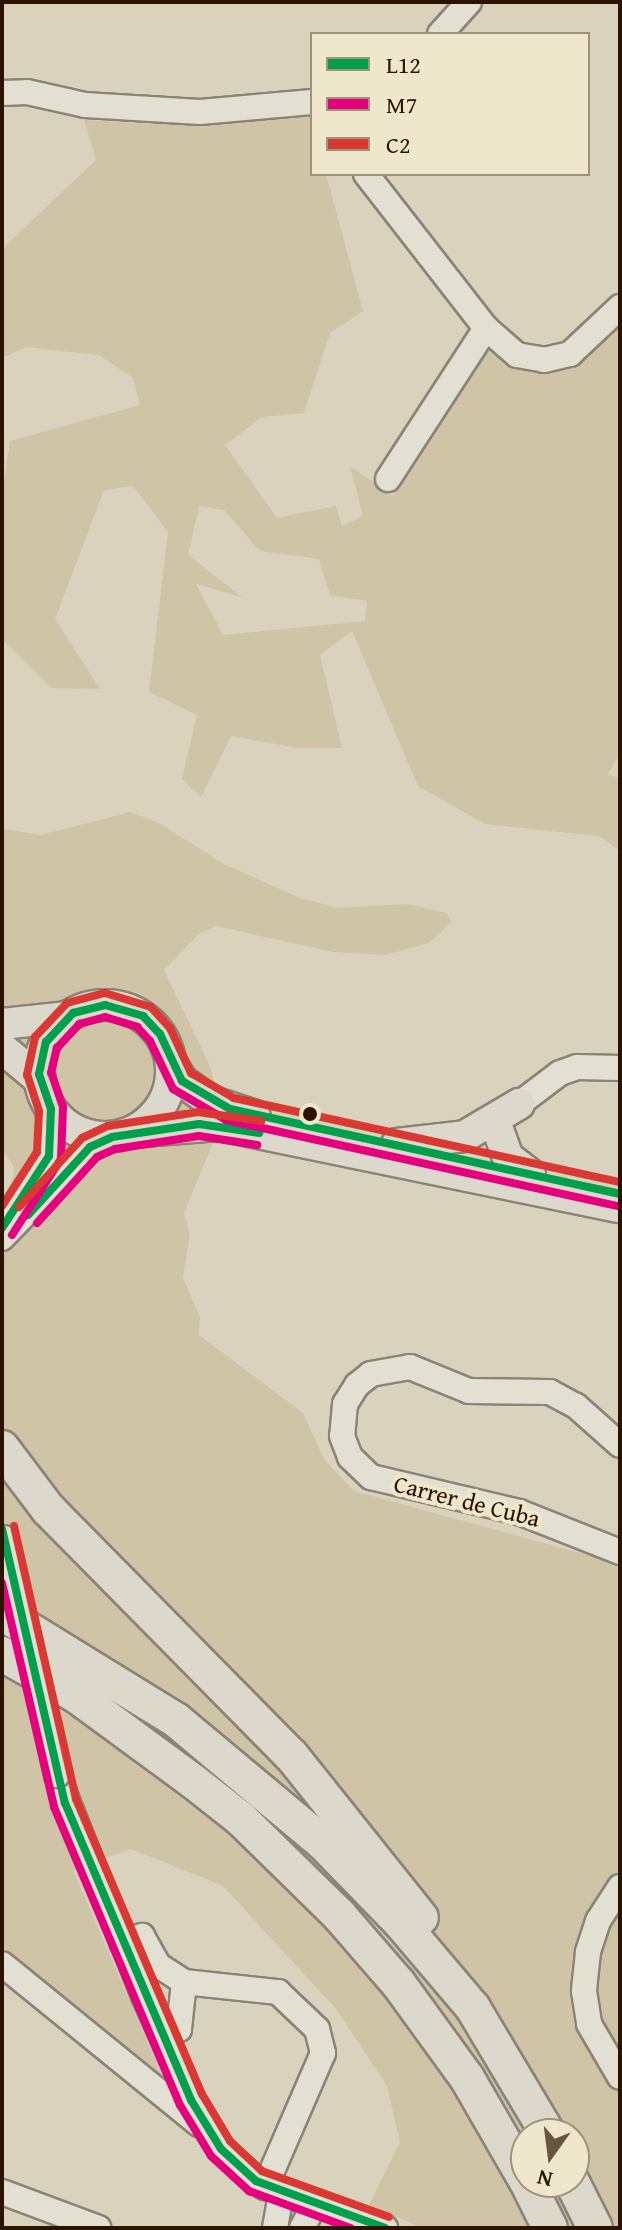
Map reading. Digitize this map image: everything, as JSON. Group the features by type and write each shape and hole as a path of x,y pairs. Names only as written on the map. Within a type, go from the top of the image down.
{"highway":[{"path":"2,1448 48,1509 291,1755 381,1862 437,1941 538,2118"},
{"path":"2,1613 104,1672 241,1769 401,1923 473,2008"},
{"path":"2,1654 77,1696 241,1819 339,1915 398,1983 467,2078 510,2152"},
{"path":"535,2198 550,2228"},
{"path":"580,2198 595,2228"}],"main road":[{"path":"2,1024 66,1017 96,1005 136,1012 160,1034 171,1064 182,1081 230,1109 620,1194"},
{"path":"66,1017 43,1048 40,1080 51,1109 74,1129 122,1134 219,1125 620,1207"},
{"path":"2,1048 40,1080"},
{"path":"122,1134 165,1101 171,1064"},
{"path":"397,1144 465,1136 519,1104"},
{"path":"480,1163 498,1130 519,1104"},
{"path":"498,1130 508,1157 530,1174"},
{"path":"435,1170 480,1163"}],"street":[{"path":"442,32 469,2"},
{"path":"2,93 27,92 85,105 200,112 310,102"},
{"path":"368,176 486,328 517,355 558,358 582,348 620,307"},
{"path":"388,479 486,328"},
{"path":"519,1104 560,1073 587,1067 620,1068"},
{"path":"2,1228 49,1156 51,1109"},
{"path":"2,1238 90,1147 122,1134"},
{"name":"Carrer de Cuba","path":"620,1445 576,1406 550,1392 469,1391 410,1367 371,1374 357,1385 345,1404 342,1436 350,1457 371,1477 519,1512 620,1552"},
{"path":"3,1534 57,1775 122,1942 210,2134"},
{"path":"620,1887 598,1921 588,1952 584,1991 589,2024 620,2077"},
{"path":"122,1942 142,1936 158,1965 184,1982 278,1992 317,2029 323,2053 273,2190 275,2228"},
{"path":"2,1964 210,2134 273,2190 385,2228"},
{"path":"162,2035 179,2029 184,1982"},
{"path":"2,2192 99,2228"},
{"path":"302,2228 314,2205"}],"shaded area":[{"path":"310,115 310,176 327,176 363,311 330,333 304,413 262,417 225,445 277,518 336,506 342,526 363,516 350,466 393,496 491,347 532,373 576,362 620,317 620,753 608,774 620,779 620,851 599,836 485,824 418,786 352,631 320,655 342,748 298,748 231,736 201,797 182,779 197,715 149,692 168,532 133,486 104,490 55,619 100,689 51,688 2,639 2,496 10,441 140,405 133,378 99,355 26,347 2,358 2,249 96,160 84,120 154,124","holes":["199,506 224,510 260,551 319,559 330,595 367,601 365,621 223,635 196,584 242,597 188,555"]},
{"path":"130,812 157,822 224,864 300,898 338,908 406,904 447,913 451,922 429,943 385,955 333,952 216,926 199,934 164,970 210,1066 224,1116 184,1213 190,1235 183,1278 200,1317 199,1335 303,1413 324,1459 354,1491 609,1561 620,1569 620,2228 422,2228 369,2205 400,2142 387,2086 337,2010 223,1886 131,1849 73,1870 169,2092 2,1946 2,1202 14,1176 13,1165 2,1150 2,829 41,835"}],"transit line":[{"name":"C2","path":"2,1206 37,1152 39,1111 27,1075 35,1037 67,1003 105,993 151,1007 170,1028 191,1073 234,1098 620,1182"},
{"name":"L12","path":"2,1228 49,1156 51,1109 39,1074 46,1042 73,1013 105,1005 143,1016 160,1034 182,1081 230,1109 620,1194"},
{"name":"M7","path":"12,1235 61,1159 63,1107 51,1073 57,1048 79,1024 105,1017 137,1027 150,1041 173,1089 226,1120 617,1206"},
{"name":"C2","path":"19,1207 82,1138 108,1126 198,1112 261,1121"},
{"name":"L12","path":"28,1215 90,1147 112,1137 199,1124 259,1133"},
{"name":"M7","path":"37,1223 97,1157 115,1149 199,1136 257,1145"},
{"name":"C2","path":"14,1526 76,1799 202,2094 230,2141 262,2171 389,2217"},
{"name":"L12","path":"2,1529 65,1803 191,2100 221,2149 256,2181 385,2228"},
{"name":"M7","path":"2,1583 54,1807 180,2105 211,2156 249,2191 350,2228"}]}
